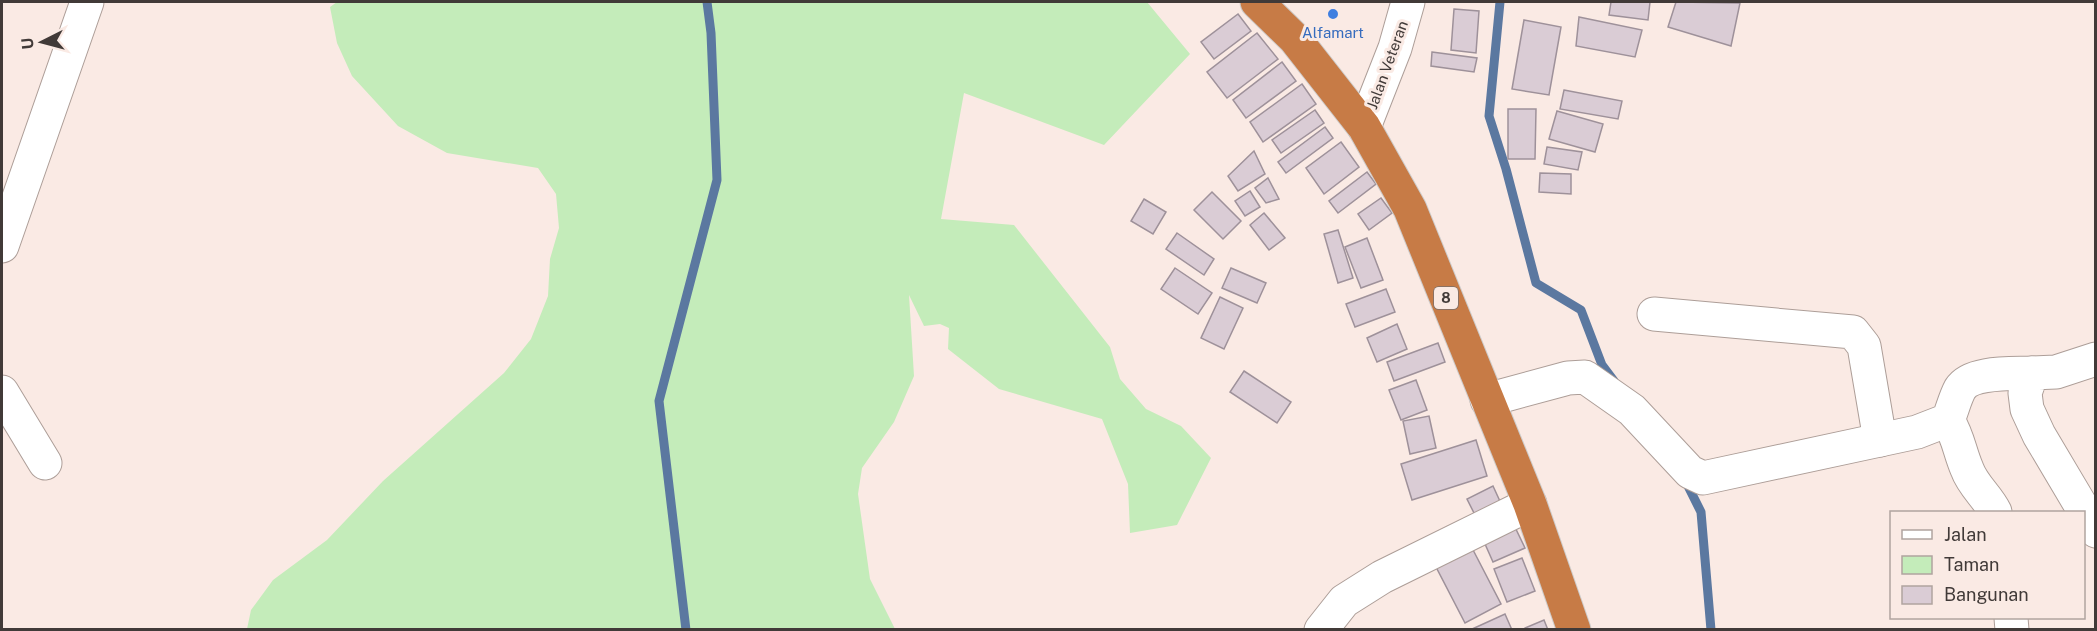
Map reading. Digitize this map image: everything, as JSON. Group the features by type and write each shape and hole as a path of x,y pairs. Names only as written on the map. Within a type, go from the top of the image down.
{"highway":[{"name":"8","path":"1257,2 1295,39 1364,127 1410,209 1530,504 1574,630"}],"street":[{"path":"2,246 87,2"},
{"name":"Jalan Veteran","path":"1364,127 1395,48 1408,2"},
{"path":"1654,314 1853,332 1864,346 1880,440"},
{"path":"1487,400 1568,378 1585,377 1632,410 1690,472 1703,478 1917,432 1948,420 1960,389 1968,380 1995,374 2056,372 2096,359"},
{"path":"2032,373 2025,393 2027,409 2038,435 2084,511"},
{"path":"2,392 45,463"},
{"path":"1948,420 1957,436 1967,470 1994,511"},
{"path":"1321,630 1344,601 1382,577 1530,504"},
{"path":"2085,513 2096,531"}],"green space":[{"path":"337,2 1147,2 1190,54 1104,145 964,93 941,219 1014,225 1110,347 1120,379 1146,409 1181,426 1211,458 1177,525 1130,533 1128,484 1102,419 999,389 948,349 949,328 940,324 924,326 909,295 914,376 894,422 862,468 858,494 870,579 895,629 247,629 251,610 273,580 327,540 383,481 504,373 531,339 548,296 550,259 559,228 556,194 538,168 447,153 398,126 352,76 337,43 330,7"}],"building":[{"path":"1611,2 1650,2 1648,20 1609,15"},
{"path":"1676,2 1740,3 1731,46 1668,27"},
{"path":"1454,9 1479,11 1476,53 1451,50"},
{"path":"1238,14 1251,31 1214,59 1201,42"},
{"path":"1579,17 1642,30 1635,57 1576,46"},
{"path":"1524,20 1561,27 1549,95 1512,89"},
{"path":"1257,33 1278,59 1227,98 1207,72"},
{"path":"1432,52 1477,58 1474,72 1431,66"},
{"path":"1282,62 1296,81 1246,118 1233,100"},
{"path":"1302,84 1316,104 1263,142 1250,122"},
{"path":"1564,90 1622,101 1618,119 1560,109"},
{"path":"1508,109 1536,109 1535,159 1508,159"},
{"path":"1315,110 1324,123 1281,153 1272,140"},
{"path":"1557,111 1603,124 1595,152 1549,139"},
{"path":"1325,127 1333,138 1286,173 1278,162"},
{"path":"1341,142 1359,167 1324,194 1306,168"},
{"path":"1547,147 1582,152 1578,170 1544,164"},
{"path":"1254,151 1265,174 1238,191 1228,176"},
{"path":"1367,172 1376,184 1338,213 1329,201"},
{"path":"1540,173 1571,174 1571,194 1539,192"},
{"path":"1268,178 1279,199 1266,203 1255,188"},
{"path":"1250,191 1260,207 1245,216 1235,201"},
{"path":"1212,192 1241,221 1223,239 1194,210"},
{"path":"1381,198 1392,213 1369,230 1358,214"},
{"path":"1144,199 1166,212 1153,234 1131,221"},
{"path":"1264,213 1285,238 1269,250 1250,225"},
{"path":"1338,230 1353,278 1338,283 1324,234"},
{"path":"1177,233 1214,259 1204,275 1166,249"},
{"path":"1367,238 1383,280 1361,288 1345,247"},
{"path":"1175,268 1212,293 1198,314 1161,289"},
{"path":"1231,268 1266,283 1257,303 1222,288"},
{"path":"1386,289 1395,312 1355,327 1346,304"},
{"path":"1220,297 1243,308 1224,349 1201,338"},
{"path":"1397,324 1407,349 1377,362 1367,338"},
{"path":"1438,343 1445,362 1394,381 1387,362"},
{"path":"1244,371 1291,402 1277,423 1230,392"},
{"path":"1416,380 1427,410 1401,420 1389,390"},
{"path":"1429,416 1436,448 1410,454 1403,421"},
{"path":"1476,440 1487,476 1412,500 1401,464"},
{"path":"1493,486 1504,510 1479,523 1467,499"},
{"path":"1512,521 1525,548 1493,562 1481,535"},
{"path":"1471,546 1501,604 1465,623 1435,565"},
{"path":"1522,558 1535,591 1507,602 1494,569"},
{"path":"1505,614 1512,630 1470,630"},
{"path":"1544,620 1548,630 1525,630 1525,628"}],"waterway":[{"path":"686,630 659,401 717,180 711,33 707,2"},
{"path":"1500,2 1489,116 1506,169 1536,283 1581,310 1602,365 1614,381"},
{"path":"1685,480 1701,512 1711,630"}],"place":[{"name":"Alfamart","path":"1333,14"}]}
